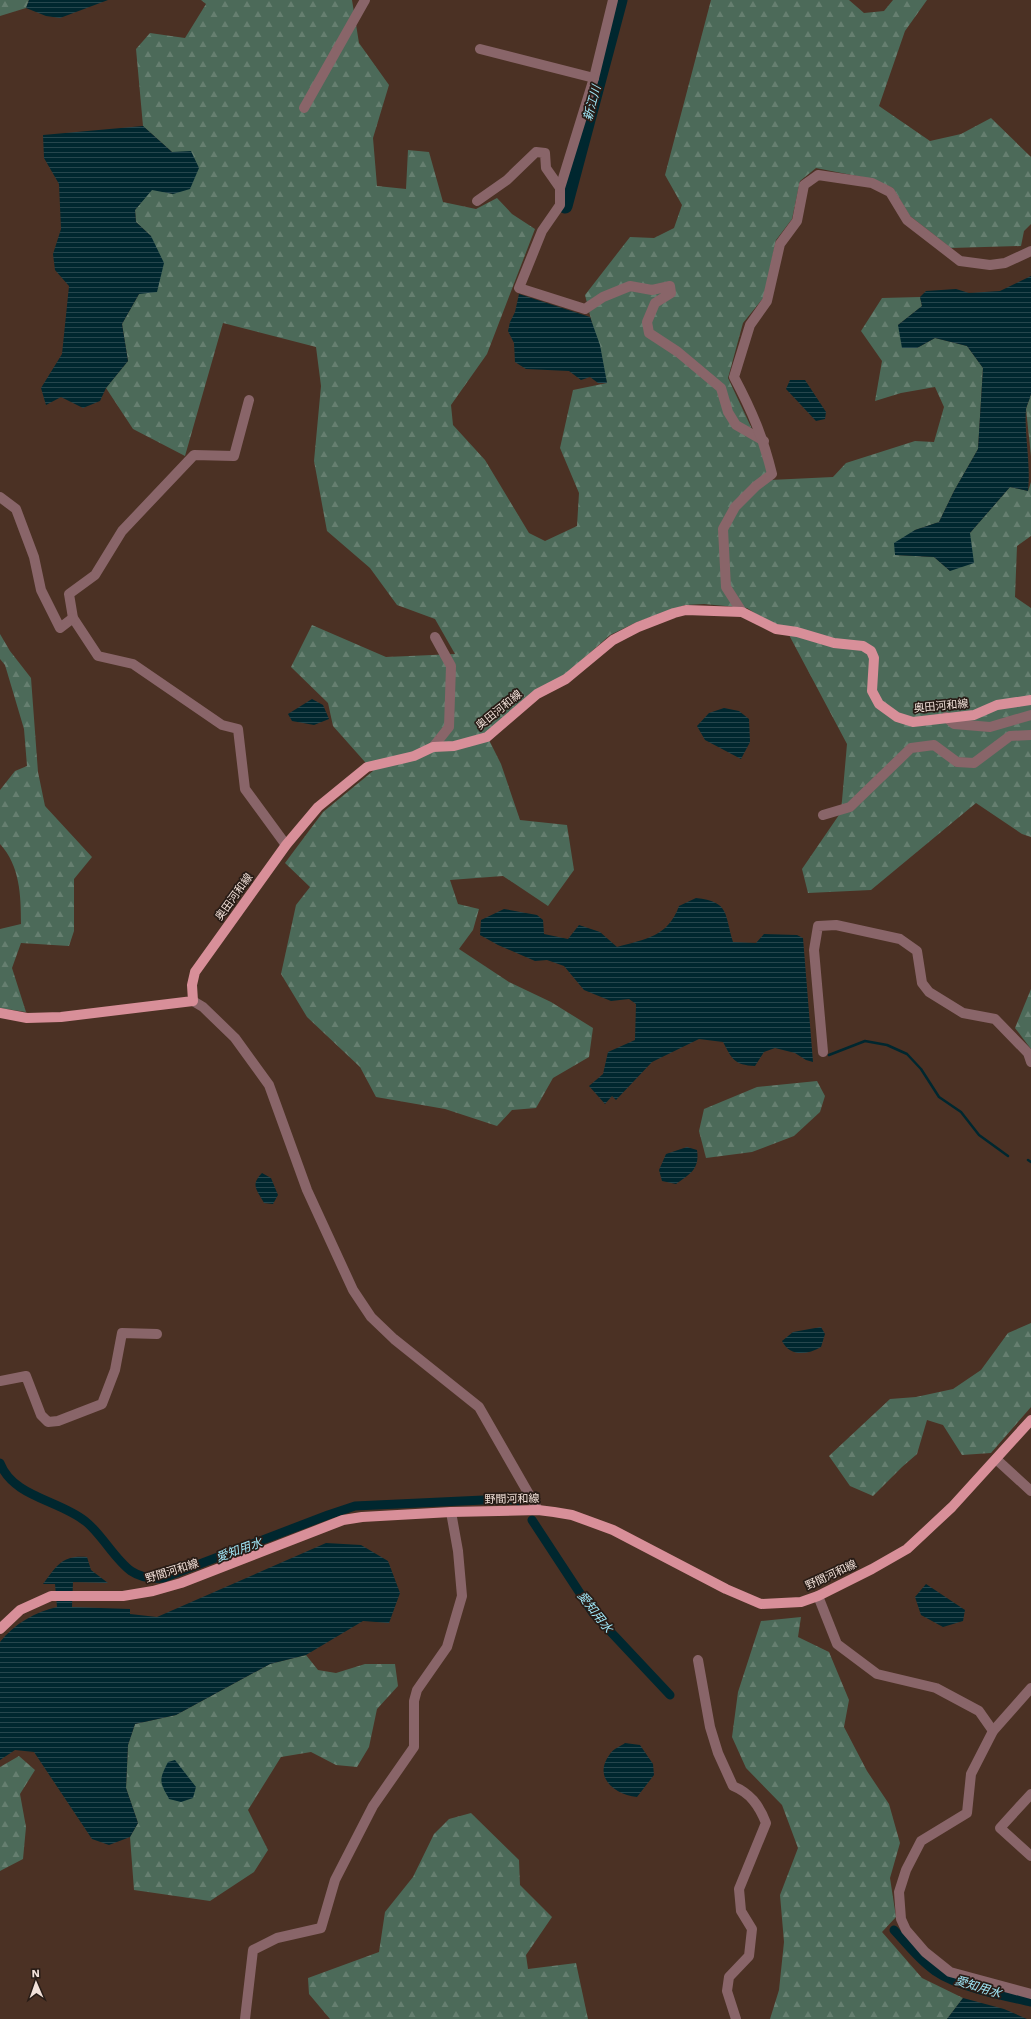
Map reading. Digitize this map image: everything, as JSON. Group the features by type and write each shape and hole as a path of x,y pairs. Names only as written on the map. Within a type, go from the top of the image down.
{"main road":[{"name":"奥田河和線","path":"193,1001 192,985 195,972 286,845 318,807 367,768 414,756 433,747 454,746 487,737 537,694 566,679 613,640 638,627 686,610 742,612 776,629 797,632 834,643 863,646 871,651 874,658 872,691 879,704 897,717 913,722 946,717 974,715 997,705 1031,700"},
{"path":"0,1013 27,1018 61,1017 193,1001"},
{"name":"野間河和線","path":"0,1629 20,1610 51,1596 123,1596 181,1583 343,1520 362,1517 451,1512 538,1510 572,1516 613,1530 726,1589 761,1604 801,1602 818,1596 872,1569 907,1549 952,1507 1031,1420"}],"street":[{"path":"304,108 365,0"},
{"path":"613,0 594,78 560,188 560,205 542,231 519,288 585,309 603,297 630,286 652,290 670,286 671,293 655,303 647,322 649,333 678,352 721,388 728,412 736,425 764,441"},
{"path":"480,49 594,78"},
{"path":"477,201 507,180 536,152 545,153 546,168 560,188"},
{"path":"742,612 726,587 723,528 735,507 756,486 772,474 764,441 734,377 750,325 767,301 780,244 797,221 804,185 818,175 872,183 890,192 906,220 946,252 960,261 990,265 1005,263 1031,251"},
{"path":"249,400 234,456 194,455 122,531 95,575 69,594 73,618 98,656 133,664 222,725 238,729 245,789 286,845"},
{"path":"0,497 16,509 34,557 41,590 60,628 73,618"},
{"path":"433,747 449,727 451,666 435,637"},
{"path":"946,717 954,724 990,727 1031,715"},
{"path":"823,814 850,807 911,748 934,745 957,762 974,763 1010,736 1031,735"},
{"path":"823,1052 814,950 818,926 836,925 900,939 917,952 922,983 929,992 963,1012 995,1019 1028,1053 1031,1062"},
{"path":"193,1001 203,1007 235,1038 269,1085 307,1190 353,1290 371,1317 394,1339 479,1407 538,1510"},
{"path":"0,1381 26,1376 42,1415 48,1422 58,1421 102,1404 115,1370 122,1333 157,1334"},
{"path":"996,1459 1031,1491"},
{"path":"245,2019 253,1950 278,1938 321,1928 335,1880 369,1812 414,1747 414,1701 417,1690 447,1647 462,1596 458,1551 451,1512"},
{"path":"818,1596 837,1644 877,1674 936,1688 979,1711 993,1731"},
{"path":"698,1660 710,1727 718,1753 733,1786 745,1791 759,1808 766,1823 740,1889 741,1911 752,1929 749,1956 730,1977 727,1991 736,2019"},
{"path":"1031,1688 993,1731 971,1774 967,1813 922,1841 906,1870 899,1892 901,1919 906,1930 925,1952 950,1972 1031,1994"},
{"path":"1031,1794 1000,1828 1031,1856"}],"green space":[{"path":"0,0 29,0 26,8 0,16"},
{"path":"201,0 352,0 359,43 389,85 373,138 377,186 406,189 408,150 429,152 443,202 476,209 497,198 512,214 535,229 487,354 451,405 453,425 485,460 529,533 545,541 577,526 579,493 560,448 573,390 607,383 585,295 630,237 654,238 674,228 682,205 665,175 711,0 849,0 864,13 884,11 893,0 927,0 905,31 879,106 930,141 961,134 991,118 1031,157 1031,224 1024,231 1021,246 951,248 910,216 893,188 872,179 816,168 800,181 792,219 776,240 764,297 743,323 728,378 759,444 770,480 833,477 846,463 915,441 934,442 944,407 935,387 901,393 875,401 882,361 861,331 882,298 920,297 922,306 898,325 917,348 935,338 967,346 983,368 978,449 954,491 939,522 915,530 895,555 934,557 950,571 970,533 1010,487 1028,491 1031,482 1031,536 1017,546 1015,597 1031,608 1031,837 1022,834 976,803 871,890 808,893 802,869 841,812 847,744 789,635 747,608 704,604 685,605 637,622 610,635 566,674 486,734 501,764 520,820 567,825 574,870 548,906 503,876 450,880 458,904 479,909 473,930 459,949 509,982 551,1002 593,1028 589,1057 553,1078 536,1108 512,1110 497,1126 445,1109 376,1097 360,1067 307,1017 281,974 296,905 310,887 285,863 323,812 373,771 333,726 328,703 291,667 312,625 386,657 455,654 435,619 397,605 370,568 327,531 314,461 321,386 316,347 223,323 185,456 133,429 106,388 128,361 122,324 139,294 151,236 136,222 135,210 152,189 173,194 172,152 143,126 136,49 150,33 185,38 206,4"},
{"path":"1031,394 1031,456 1026,409"},
{"path":"0,634 10,651 31,678 38,772 45,806 92,857 74,879 74,931 69,946 21,943 12,968 26,1012 0,1008 0,929 21,924 21,902 18,881 12,862 0,844 0,790 15,771 27,766 24,729 5,665 0,659"},
{"path":"1031,989 1031,1049 1015,1028"},
{"path":"817,1081 825,1096 820,1112 794,1136 752,1152 706,1158 699,1131 704,1109 757,1087"},
{"path":"1031,1323 1031,1407 991,1453 962,1455 943,1425 927,1420 917,1454 873,1496 850,1486 829,1456 890,1399 916,1397 953,1389 981,1370 1008,1333"},
{"path":"801,1617 798,1637 829,1652 849,1700 844,1727 867,1771 889,1804 900,1843 890,1878 896,1917 882,1932 922,1978 963,1998 947,2019 770,2019 779,1990 784,1942 780,1895 798,1848 782,1805 746,1768 732,1737 738,1692 761,1621"},
{"path":"306,1655 318,1670 336,1673 365,1664 395,1664 398,1686 377,1709 369,1747 357,1767 336,1765 311,1752 281,1757 248,1810 268,1850 254,1872 210,1901 134,1890 130,1837 138,1823 126,1788 128,1745 135,1724 176,1715 270,1664"},
{"path":"19,1756 35,1770 20,1794 26,1827 23,1859 0,1871 0,1767"},
{"path":"471,1813 519,1860 520,1885 552,1917 526,1955 528,1969 576,1963 588,2019 330,2019 309,1994 308,1978 379,1952 385,1912 413,1877 434,1834 449,1819"}],"water":[{"path":"29,0 108,0 60,18 46,16 26,8"},
{"path":"143,126 172,152 191,151 199,168 190,189 173,194 152,190 135,210 136,222 151,236 164,263 157,292 139,294 122,324 128,361 106,388 100,401 83,408 61,397 46,405 41,388 62,354 69,286 55,270 53,254 61,229 59,184 44,158 43,135"},
{"path":"1031,276 1031,394 1026,409 1029,470 1028,491 1010,487 970,533 974,563 950,571 934,557 895,555 894,543 915,530 939,522 954,491 978,449 983,368 967,346 935,338 917,348 902,348 898,325 922,306 920,297 926,291 956,289 969,293 1000,291"},
{"path":"519,294 590,317 600,345 607,383 598,383 590,377 581,380 569,371 526,369 515,362 514,343 508,331 510,322 515,312"},
{"path":"790,380 805,380 826,412 825,419 816,421 786,389"},
{"path":"312,699 323,705 329,719 314,725 292,721 288,714"},
{"path":"724,708 739,711 749,719 750,742 741,759 705,740 697,726 709,713"},
{"path":"696,898 715,902 720,906 726,916 733,942 756,943 764,934 797,935 803,938 813,1062 806,1060 795,1053 775,1048 764,1052 755,1066 742,1064 734,1060 723,1042 699,1039 652,1062 616,1100 612,1096 605,1104 589,1086 603,1074 608,1052 635,1040 636,1004 629,999 611,1001 584,990 564,966 547,960 535,961 498,945 480,935 481,920 504,909 537,915 543,920 544,934 568,939 579,925 600,932 617,947 646,939 654,935 669,924 679,906"},
{"path":"687,1147 697,1150 697,1162 693,1170 676,1184 662,1181 659,1170 666,1154"},
{"path":"262,1173 271,1178 278,1195 273,1204 264,1203 257,1191 256,1181"},
{"path":"821,1327 825,1334 821,1347 816,1350 805,1353 794,1352 785,1346 782,1341 793,1332"},
{"path":"326,1543 361,1545 388,1561 400,1593 389,1623 363,1621 306,1655 270,1664 176,1715 135,1724 128,1745 126,1788 138,1823 130,1837 109,1845 92,1839 34,1752 15,1750 0,1760 0,1642 18,1624 41,1612 57,1607 55,1584 43,1584 60,1563 71,1558 87,1557 91,1570 108,1583 73,1582 72,1607 130,1609 130,1614 157,1617"},
{"path":"926,1584 965,1610 963,1621 943,1627 921,1615 915,1597"},
{"path":"625,1743 640,1745 653,1764 654,1775 637,1797 629,1796 614,1789 605,1777 605,1762 611,1752"},
{"path":"175,1760 196,1787 193,1798 181,1802 169,1799 163,1788 161,1780 168,1762"},
{"path":"963,1998 1004,2009 1027,2019 947,2019"}],"waterway":[{"name":"新江川","path":"565,206 620,0"},
{"path":"829,1055 865,1041 887,1045 907,1054 921,1069 939,1097 961,1112 979,1135 1008,1156"},
{"name":"愛知用水","path":"0,1463 6,1474 26,1491 63,1508 85,1521 97,1532 119,1560 131,1571 142,1576 155,1578 163,1578 355,1506 505,1499 519,1501"},
{"name":"愛知用水","path":"532,1520 593,1613 670,1695"},
{"name":"愛知用水","path":"894,1930 913,1952 935,1971 945,1977 981,1990 1031,2002"}]}
